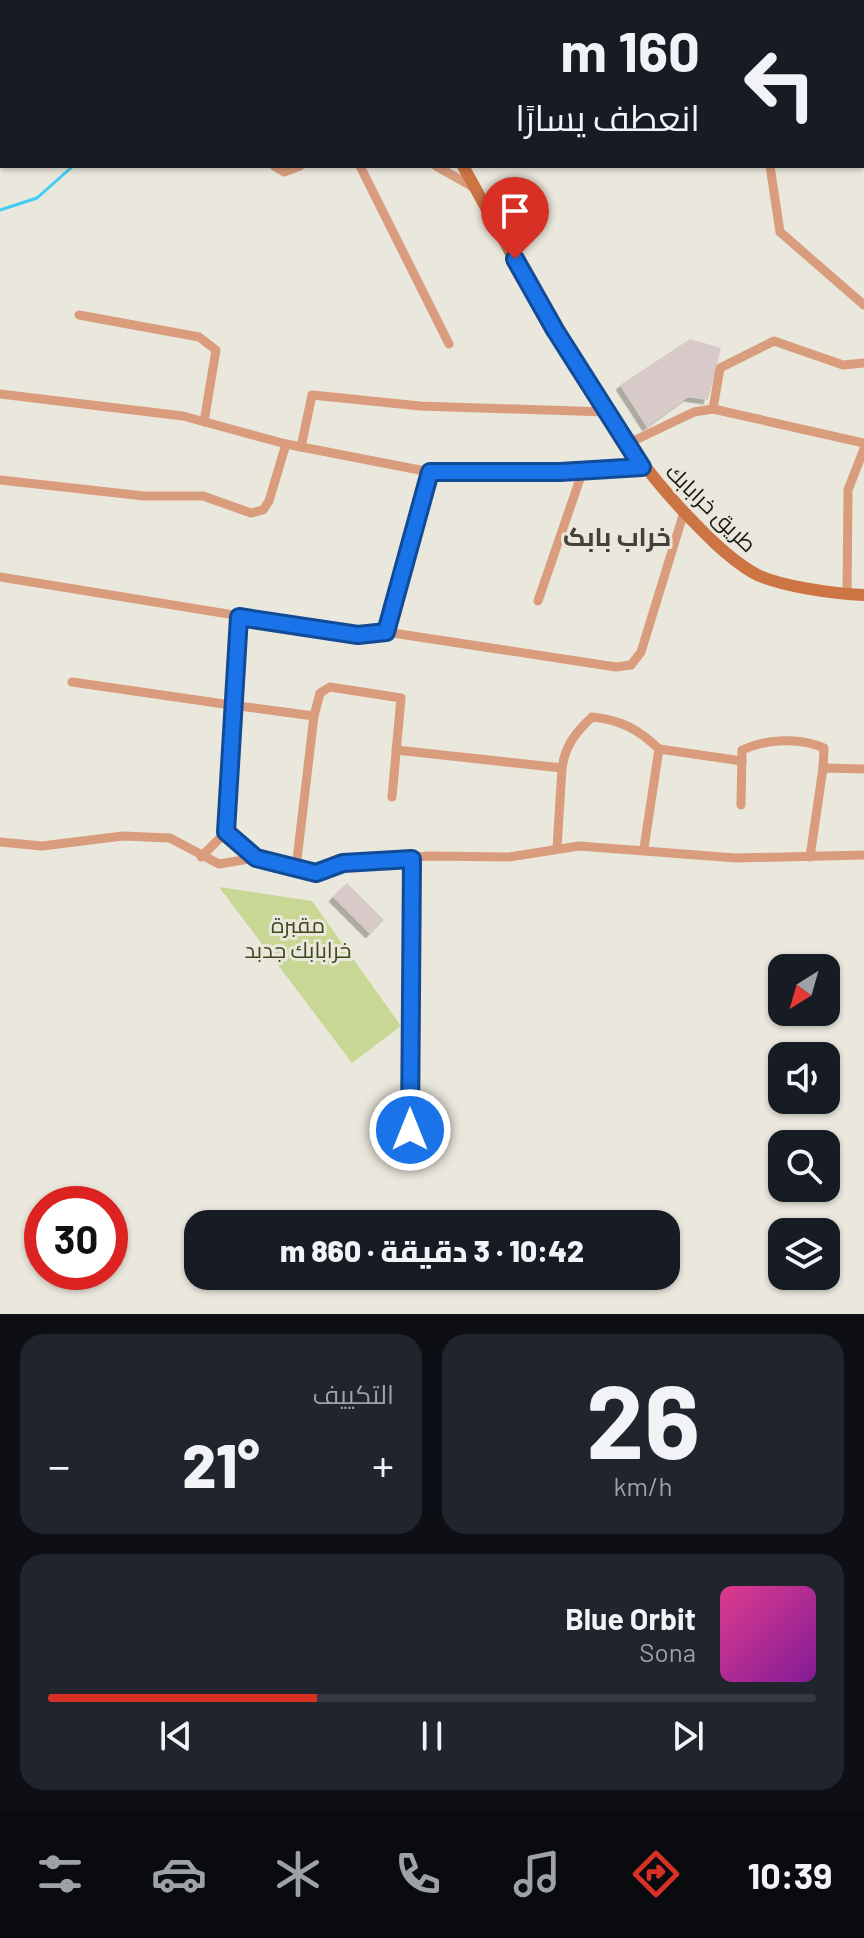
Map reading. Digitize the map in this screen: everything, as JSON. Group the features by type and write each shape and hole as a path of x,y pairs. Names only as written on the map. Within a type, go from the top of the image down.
{"main road":[{"name":"طريق خرابابك","path":"464,168 555,330 627,444 642,467 684,512 753,573 847,595 864,595"}],"street":[{"path":"361,168 449,344"},
{"path":"440,168 475,188"},
{"path":"770,168 780,232 864,305"},
{"path":"79,315 199,337 216,350 204,422"},
{"path":"713,409 720,368 774,341 843,365 864,363"},
{"path":"0,394 204,422 286,444 430,472 642,467"},
{"path":"301,447 312,395 420,406 607,412"},
{"path":"627,444 694,412 713,409 864,446 848,490 847,595"},
{"path":"0,480 144,496 203,496 251,513 263,510 269,501 286,444"},
{"path":"538,601 583,470"},
{"path":"386,632 430,472"},
{"path":"0,577 358,635 386,632 616,667 631,665 641,652 684,512"},
{"path":"201,857 226,832 231,705 239,617"},
{"path":"72,682 314,716"},
{"path":"296,868 314,716 320,693 330,687 401,698 392,797"},
{"path":"557,848 564,752 576,731 592,717 613,719 637,729 659,749 742,761"},
{"path":"741,805 742,750 760,742 810,742 824,748 810,857"},
{"path":"644,848 659,749"},
{"path":"396,750 562,768"},
{"path":"823,768 864,769"},
{"path":"226,832 256,858"},
{"path":"0,842 42,846 123,836 170,838 219,864 256,858 316,873 343,863 509,857 557,848 644,848 736,858 864,855"},
{"path":"410,1160 412,859"}],"green space":[{"name":"مقبرة خرابابك جدبد","path":"219,887 312,901 401,1026 352,1063"}],"building":[{"path":"690,339 721,348 708,400 688,397 647,427 620,385"},
{"path":"347,883 384,920 370,934 333,897"}],"waterway":[{"path":"0,210 37,198 71,168"}],"district":[{"name":"خراب بابک","path":"617,535"}],"route":[{"path":"410,1130 412,859 343,863 316,873 256,858 226,832 231,705 239,617 358,635 386,632 430,472 560,472 642,467 555,330 515,259"}]}
